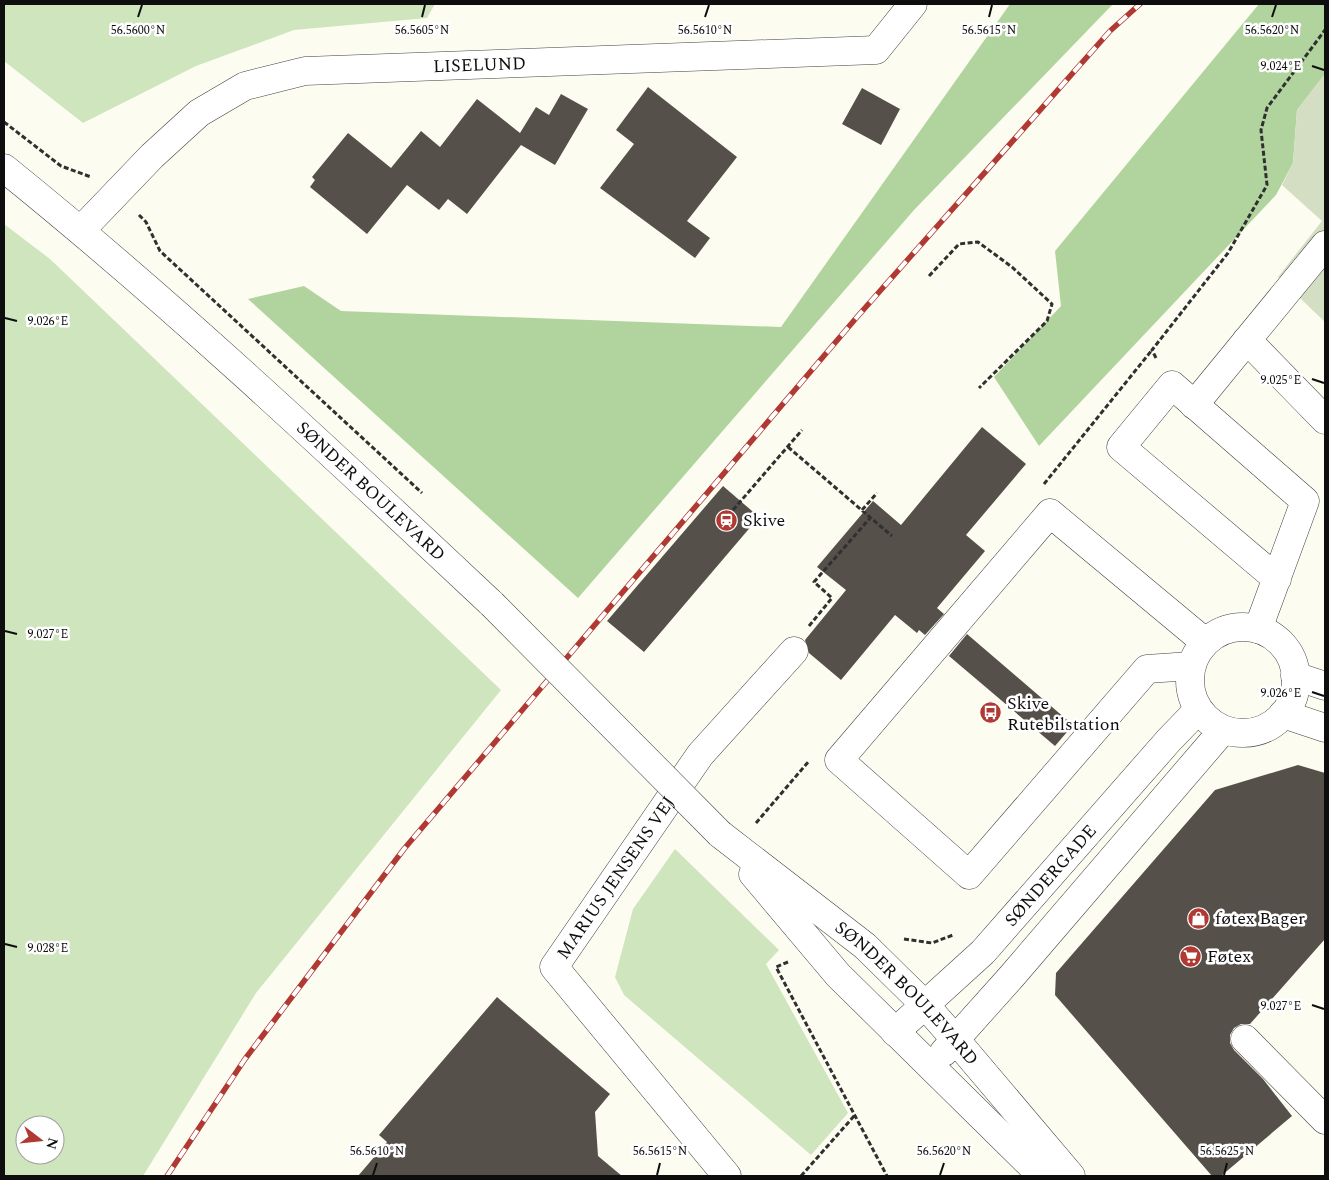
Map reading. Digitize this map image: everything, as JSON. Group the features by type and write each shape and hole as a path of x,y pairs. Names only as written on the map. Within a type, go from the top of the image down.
{"street":[{"name":"LISELUND","path":"80,230 115,193 199,112 245,86 305,70 876,50 912,4"},
{"name":"SØNDER BOULEVARD","path":"4,168 80,230 260,387 492,604 720,834 838,975 1042,1176"},
{"path":"1194,405 1325,245"},
{"path":"1247,340 1325,420"},
{"path":"1258,629 1277,579 1305,501 1172,385 1121,447 1277,579"},
{"path":"1191,666 1146,669 969,874 839,760 1050,513 1205,642"},
{"path":"1235,627 1258,629 1269,633 1282,644 1292,659 1296,676 1291,703 1271,725 1256,732 1239,733 1223,730 1209,722 1198,710 1190,689 1191,666 1196,653 1205,642 1219,632 1235,627"},
{"name":"MARIUS JENSENS VEJ","path":"727,1176 554,967 700,755 799,642"},
{"path":"1296,676 1325,686"},
{"name":"SØNDERGADE","path":"895,1032 982,952 1169,740 1198,710"},
{"path":"1283,714 1325,728"},
{"name":"SØNDERGADE","path":"931,1066 1223,730"},
{"name":"SØNDER BOULEVARD","path":"720,834 865,946 925,1005 956,1039 1071,1176"},
{"path":"1245,1039 1325,1120"}],"path":[{"path":"1172,385 1152,350 1228,253 1267,185 1261,130 1267,108 1325,30"},
{"path":"4,122 61,166 95,178 115,193 146,222 160,252 428,499"},
{"path":"929,276 959,244 978,242 1012,267 1052,304 1047,321 979,388"},
{"path":"734,510 802,430"},
{"path":"786,449 892,536"},
{"path":"862,510 877,493"},
{"path":"799,642 832,598 814,582 869,519"},
{"path":"776,967 887,1176"},
{"path":"802,1176 855,1115"}],"green space":[{"path":"4,4 435,4 427,18 294,30 196,66 83,123 4,61"},
{"path":"1010,4 1113,4 914,210 578,598 248,299 304,286 341,311 781,327"},
{"path":"1259,4 1325,4 1325,74 1297,110 1293,163 1276,195 1039,446 994,377 1061,306 1055,251"},
{"path":"1325,74 1325,322 1278,277 1322,221 1282,185 1293,163 1297,110"},
{"path":"4,224 50,259 501,690 256,993 143,1176 4,1176"},
{"path":"675,849 779,950 766,964 848,1113 811,1155 624,995 615,977 633,909"}],"building":[{"path":"648,87 737,157 687,221 710,238 695,258 600,188 634,144 616,130"},
{"path":"862,88 900,109 881,145 842,124"},
{"path":"561,94 588,109 555,165 521,145 467,214 448,199 439,210 407,185 367,234 310,187 315,180 312,177 348,133 391,168 421,131 440,147 477,99 520,133 536,107 549,115"},
{"path":"982,427 1026,464 966,535 985,551 937,608 944,614 925,635 919,630 917,633 895,615 841,680 809,653 805,640 846,590 817,567 873,501 901,525"},
{"path":"723,486 759,517 644,652 607,621"},
{"path":"967,634 1073,725 1055,746 949,656"},
{"name":"Føtex","path":"1298,765 1325,773 1325,939 1250,1024 1241,1024 1234,1028 1230,1035 1230,1043 1234,1050 1263,1079 1292,1116 1221,1176 1212,1176 1055,995 1056,973 1215,790"},
{"path":"497,997 610,1094 595,1112 598,1156 622,1176 358,1176 387,1142 379,1135"}],"railway":[{"path":"167,1176 245,1059 404,849 857,317 1110,31 1140,4"}],"place":[{"name":"Skive","path":"727,520"},
{"name":"Skive Rutebilstation","path":"991,713"},
{"name":"føtex Bager","path":"1199,918"},
{"name":"Føtex","path":"1191,956"}]}
